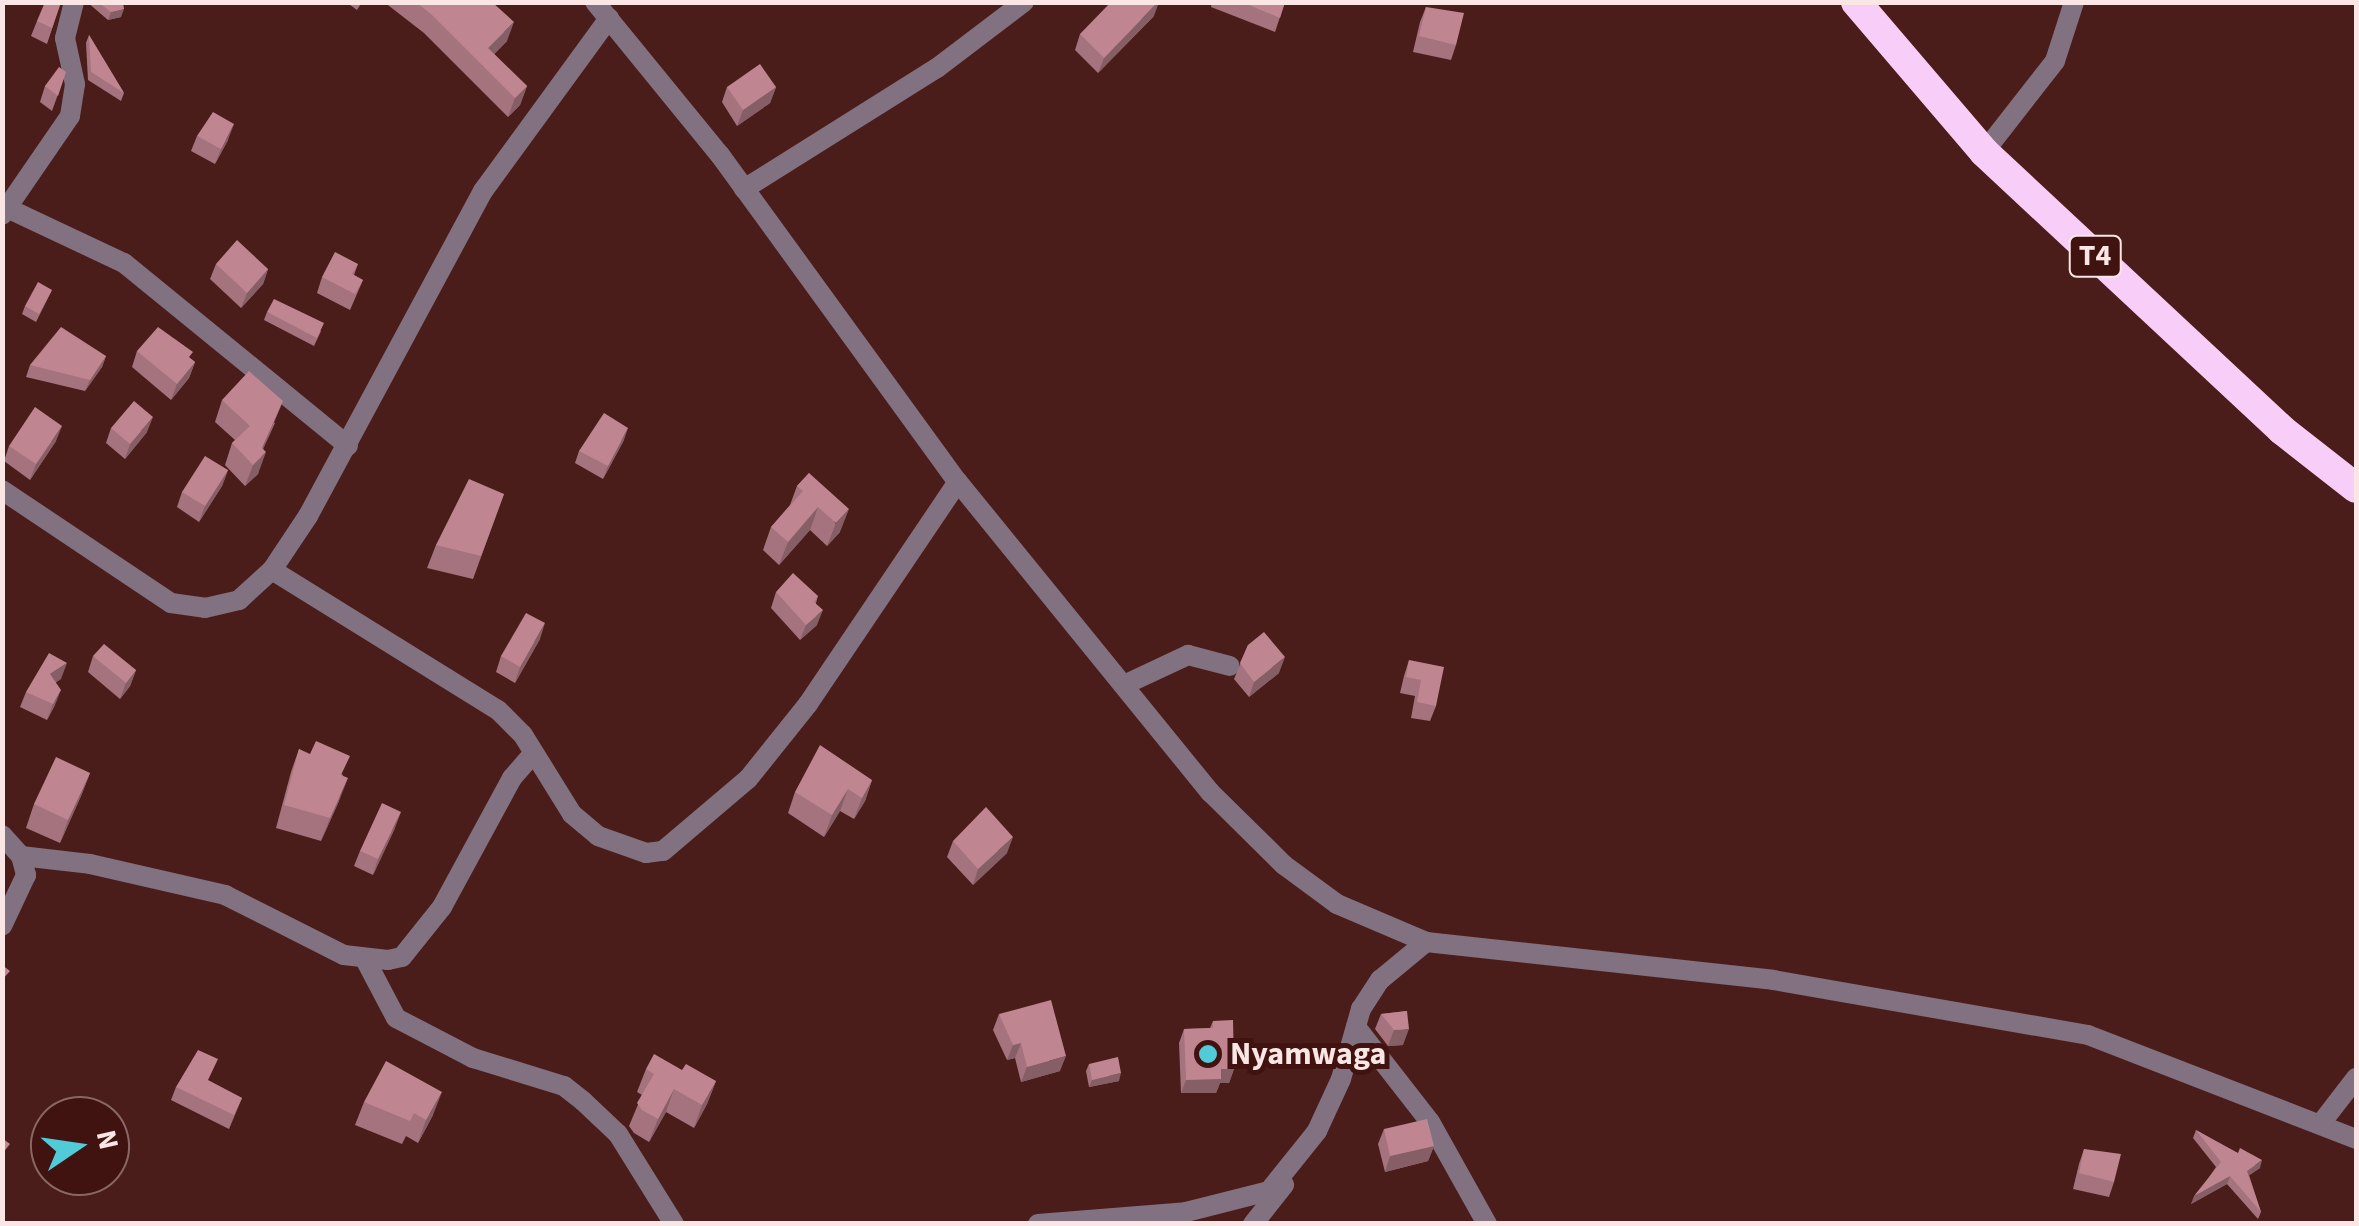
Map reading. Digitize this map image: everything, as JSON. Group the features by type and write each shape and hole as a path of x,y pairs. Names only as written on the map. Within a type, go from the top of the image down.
{"highway":[{"name":"T4","path":"1856,2 1984,152 2282,430 2356,488"}],"street":[{"path":"74,2 64,38 75,84 70,116 5,212 124,262 348,446"},
{"path":"744,189 937,68 1024,2"},
{"path":"1984,152 2055,60 2074,2"},
{"path":"2,490 171,603 205,608 239,600 272,570 348,446 483,191 602,10 744,189 958,482 1210,792 1284,865 1337,904 1426,942 1773,980 2088,1035 2322,1122 2356,1140"},
{"path":"272,570 498,710 533,754 572,814 598,836 630,852 663,851 748,779 784,734 958,482"},
{"path":"1124,686 1188,656 1230,666"},
{"path":"21,856 90,864 224,895 366,961 402,957 442,907 512,778 533,754"},
{"path":"2,835 21,856 22,894 2,926"},
{"path":"1038,1224 1241,1202 1269,1191 1316,1132 1356,1026 1380,980 1426,942"},
{"path":"366,961 396,1018 473,1058 564,1086 583,1100 618,1134 674,1224"},
{"path":"1356,1026 1430,1122 1486,1224"},
{"path":"2322,1122 2356,1078"},
{"path":"1253,1224 1281,1194 1288,1168"}],"building":[{"path":"45,2 61,2 52,28 37,21"},
{"path":"98,2 123,2 124,9 111,12"},
{"path":"416,2 492,2 514,22 488,48 527,86 515,98"},
{"path":"1111,2 1158,2 1104,58 1080,34"},
{"path":"1242,2 1285,2 1280,18"},
{"path":"1426,7 1464,13 1456,45 1419,36"},
{"path":"89,35 124,93 91,72"},
{"path":"760,64 776,87 743,110 727,87"},
{"path":"59,67 66,72 58,96 45,86"},
{"path":"213,112 234,124 221,149 197,136"},
{"path":"237,240 268,269 247,293 216,264"},
{"path":"335,252 358,264 352,274 363,280 355,294 322,277"},
{"path":"38,282 52,290 39,314 25,306"},
{"path":"274,299 324,323 317,338 267,312"},
{"path":"61,327 106,356 90,380 30,365"},
{"path":"158,327 193,352 189,357 195,362 177,384 137,351"},
{"path":"249,371 283,401 262,448 266,452 253,465 232,443 250,426 222,400"},
{"path":"134,401 153,417 130,444 111,428"},
{"path":"35,407 62,426 36,464 9,446"},
{"path":"604,413 628,428 608,466 579,451"},
{"path":"205,456 228,470 205,506 182,492"},
{"path":"809,473 849,509 836,523 818,507 788,542 771,527 803,491 797,486"},
{"path":"469,479 504,494 481,556 436,545"},
{"path":"793,573 818,596 814,602 823,610 806,625 776,592"},
{"path":"526,613 545,623 520,667 501,656"},
{"path":"1264,632 1285,657 1254,682 1240,663 1248,645"},
{"path":"104,644 136,670 126,683 93,656"},
{"path":"49,653 67,663 50,674 61,690 53,704 26,692"},
{"path":"1409,660 1444,667 1436,706 1417,702 1421,680 1406,677"},
{"path":"316,741 350,756 341,775 348,778 330,818 284,805 299,749 310,754"},
{"path":"820,745 872,780 862,798 848,789 832,815 795,792"},
{"path":"56,757 90,773 68,820 34,804"},
{"path":"382,803 401,812 378,859 360,851"},
{"path":"986,807 1013,837 978,869 953,841"},
{"path":"1051,1000 1066,1056 1027,1067 1021,1043 1013,1045 999,1014"},
{"path":"1407,1011 1409,1029 1394,1030 1381,1014"},
{"path":"1233,1020 1234,1069 1221,1069 1221,1079 1186,1080 1184,1029 1213,1028 1213,1021"},
{"path":"198,1050 218,1059 208,1080 242,1098 234,1115 176,1087"},
{"path":"654,1054 682,1070 686,1064 716,1081 702,1105 674,1089 658,1119 642,1110 637,1103 654,1074 646,1069"},
{"path":"1118,1057 1121,1073 1092,1080 1089,1064"},
{"path":"386,1061 442,1092 426,1120 414,1113 410,1121 364,1102"},
{"path":"1427,1119 1434,1146 1390,1156 1384,1129"},
{"path":"2196,1130 2238,1153 2240,1148 2262,1160 2247,1171 2261,1212 2230,1176 2194,1196 2221,1162"},
{"path":"2,1138 10,1144 2,1154"},
{"path":"2084,1149 2121,1154 2114,1182 2079,1173"}],"place":[{"name":"Nyamwaga","path":"1208,1054"}]}
